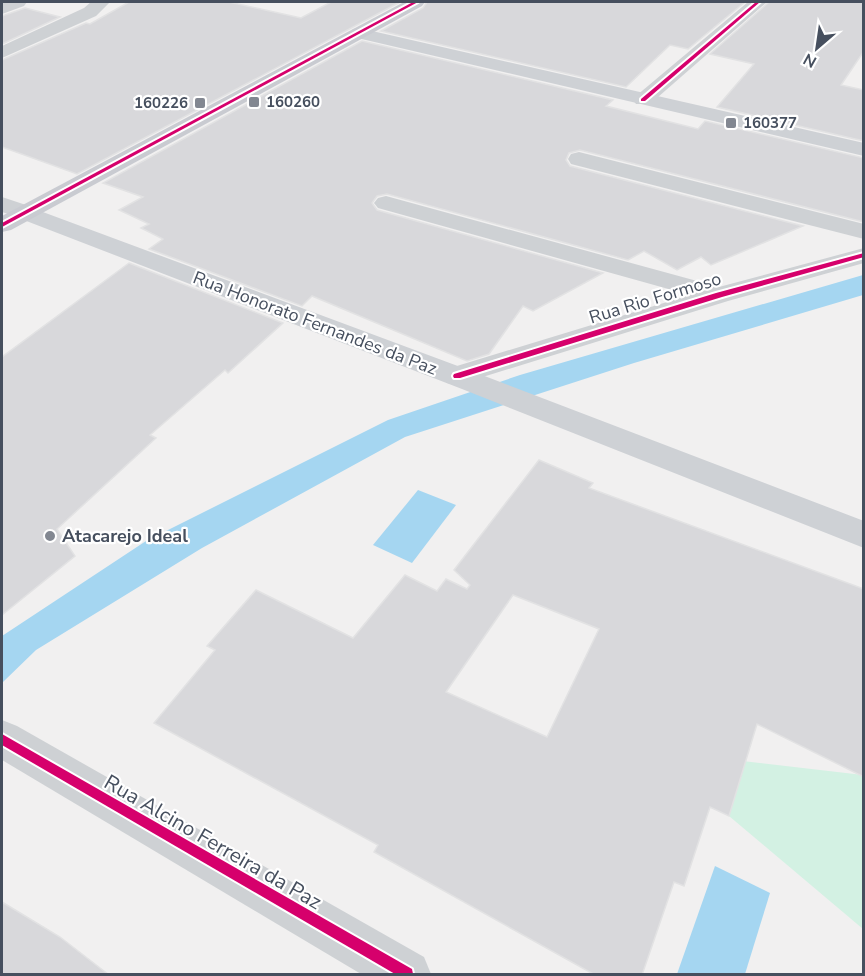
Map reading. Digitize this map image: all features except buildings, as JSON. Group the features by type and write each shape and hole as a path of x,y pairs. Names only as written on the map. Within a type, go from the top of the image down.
{"main road":[{"path":"9,214 416,2"},
{"path":"359,33 864,150"},
{"name":"Rua Honorato Fernandes da Paz","path":"9,214 465,379 864,535"}],"street":[{"path":"2,9 18,2"},
{"path":"2,53 90,12 101,2"},
{"path":"644,100 758,2"},
{"path":"579,159 864,232"},
{"path":"386,203 719,295"},
{"name":"Rua Rio Formoso","path":"465,379 719,295 864,255"},
{"name":"Rua Alcino Ferreira da Paz","path":"2,740 407,975"}],"green space":[{"path":"691,755 863,775 863,929 729,816"}],"water":[{"path":"863,275 863,295 634,363 405,437 202,548 36,650 2,683 2,636 146,541 388,420 520,375"},
{"path":"418,490 456,505 412,563 373,545"},
{"path":"715,866 770,893 745,974 677,974"}],"cycle path":[{"path":"2,225 416,2"},
{"path":"643,100 758,2"},
{"path":"457,376 719,295 864,255"},
{"path":"2,739 407,974"}],"place":[{"name":"160260","path":"254,102"},
{"name":"160226","path":"200,103"},
{"name":"160377","path":"731,123"},
{"name":"Atacarejo Ideal","path":"50,536"}]}
